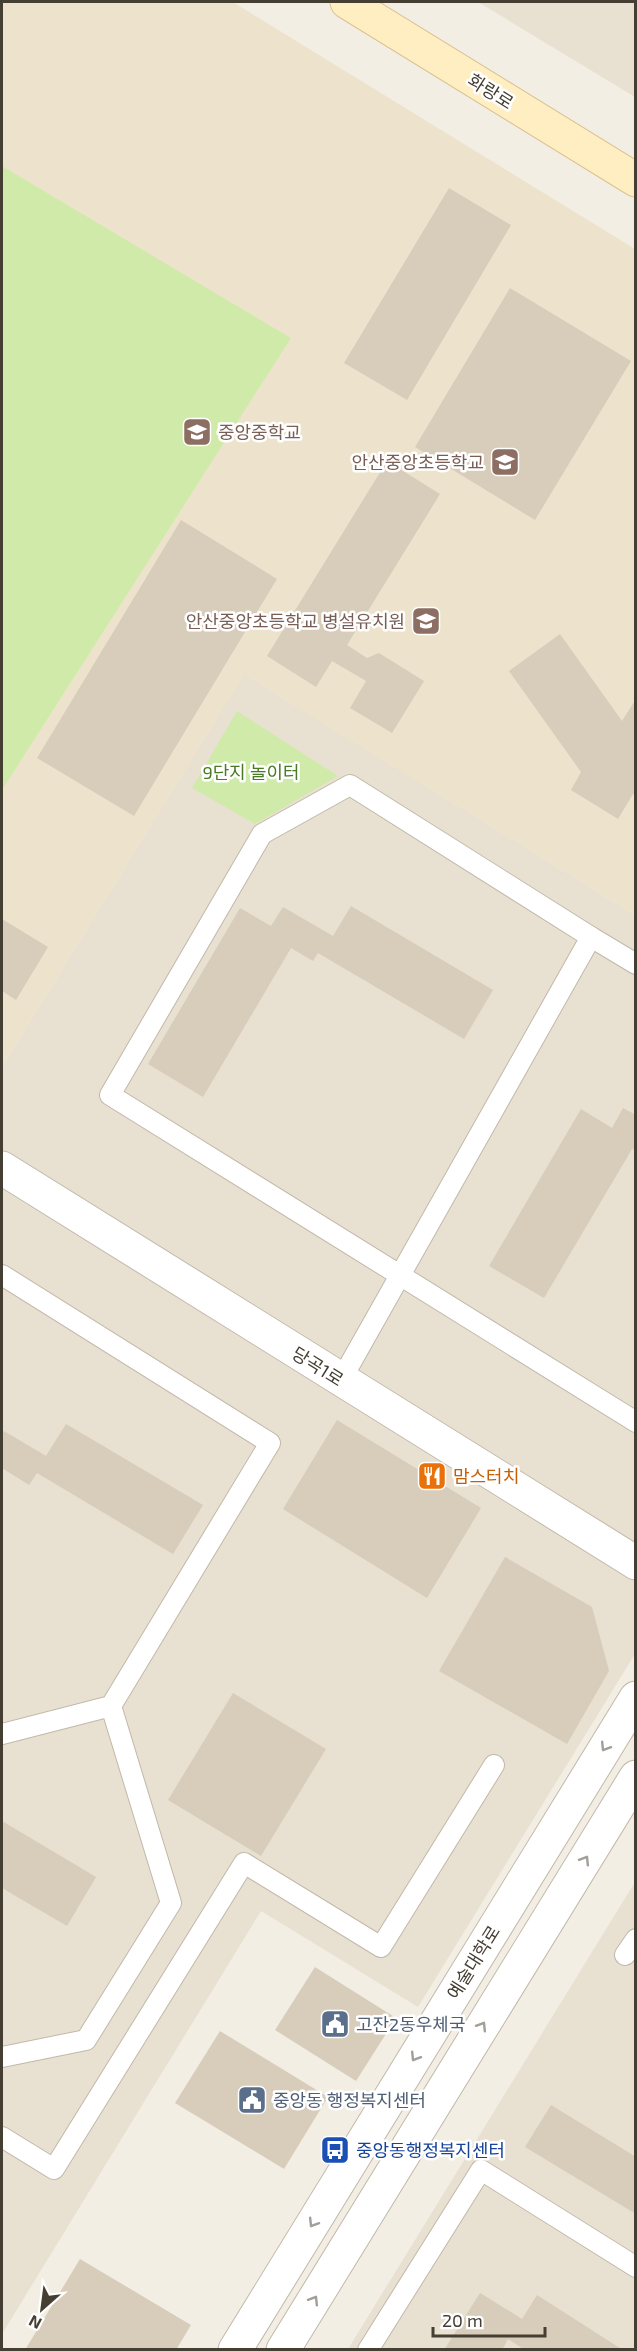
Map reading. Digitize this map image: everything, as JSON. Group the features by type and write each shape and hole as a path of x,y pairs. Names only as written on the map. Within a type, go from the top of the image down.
{"main road":[{"name":"화랑로","path":"346,2 636,180"}],"street":[{"name":"당곡1로","path":"2,1168 636,1563"},
{"name":"예술대학로","path":"235,2349 636,1698"},
{"path":"283,2349 636,1778"}],"lane":[{"path":"636,964 351,785 262,834 110,1095 636,1422"},
{"path":"341,1380 591,937"},
{"path":"2,1275 270,1443 111,1706 2,1734"},
{"path":"2,2058 86,2040 171,1903 111,1706"},
{"path":"2,2137 54,2169 244,1863 381,1947 494,1765"},
{"path":"368,2349 481,2170 636,2266"}],"shaded area":[{"name":"중앙중학교","path":"2,2 233,2 635,249 635,915 244,675 2,1067"},
{"path":"478,2 635,2 635,97"},
{"path":"244,674 635,915 635,1654 418,2007 261,1911 2,2334 2,1067"},
{"path":"635,1882 635,2349 348,2349"}],"green space":[{"path":"2,166 291,338 2,790"},
{"name":"9단지 놀이터","path":"237,711 338,776 255,824 192,788"}],"building":[{"path":"449,188 511,225 407,400 344,363"},
{"path":"510,288 631,361 535,520 415,447"},
{"path":"387,461 440,494 347,645 367,658 379,653 424,681 392,733 350,708 366,681 332,661 316,687 267,656"},
{"path":"181,520 277,579 134,816 37,758"},
{"path":"560,634 622,721 636,699 636,795 633,794 618,819 571,790 581,772 509,671"},
{"path":"351,906 493,990 464,1039 318,953 313,961 291,948 203,1097 148,1064 240,908 271,926 283,907 333,936"},
{"path":"2,919 48,947 16,1000 2,991"},
{"path":"623,1108 636,1115 636,1151 632,1149 544,1298 489,1266 581,1109 612,1128"},
{"path":"337,1420 481,1508 427,1598 283,1509"},
{"path":"66,1424 203,1505 173,1554 37,1473 29,1485 2,1468 4,1431 46,1456"},
{"path":"505,1557 592,1607 609,1671 567,1744 439,1671"},
{"path":"233,1693 326,1749 261,1856 168,1800"},
{"path":"2,1821 96,1877 67,1926 2,1888"},
{"name":"고잔2동우체국","path":"315,1967 396,2018 356,2081 275,2030"},
{"name":"중앙동 행정복지센터","path":"220,2031 328,2097 284,2169 175,2103"},
{"path":"551,2105 636,2157 636,2214 525,2147"},
{"path":"80,2259 191,2325 176,2350 25,2350"},
{"path":"480,2293 522,2319 537,2295 623,2350 525,2350 508,2339 502,2350 444,2350"}],"place":[{"name":"중앙중학교","path":"197,432"},
{"name":"안산중앙초등학교","path":"505,462"},
{"name":"안산중앙초등학교 병설유치원","path":"426,621"},
{"name":"맘스터치","path":"432,1476"},
{"name":"고잔2동우체국","path":"335,2024"},
{"name":"중앙동 행정복지센터","path":"252,2100"},
{"name":"중앙동행정복지센터","path":"335,2150"}]}
